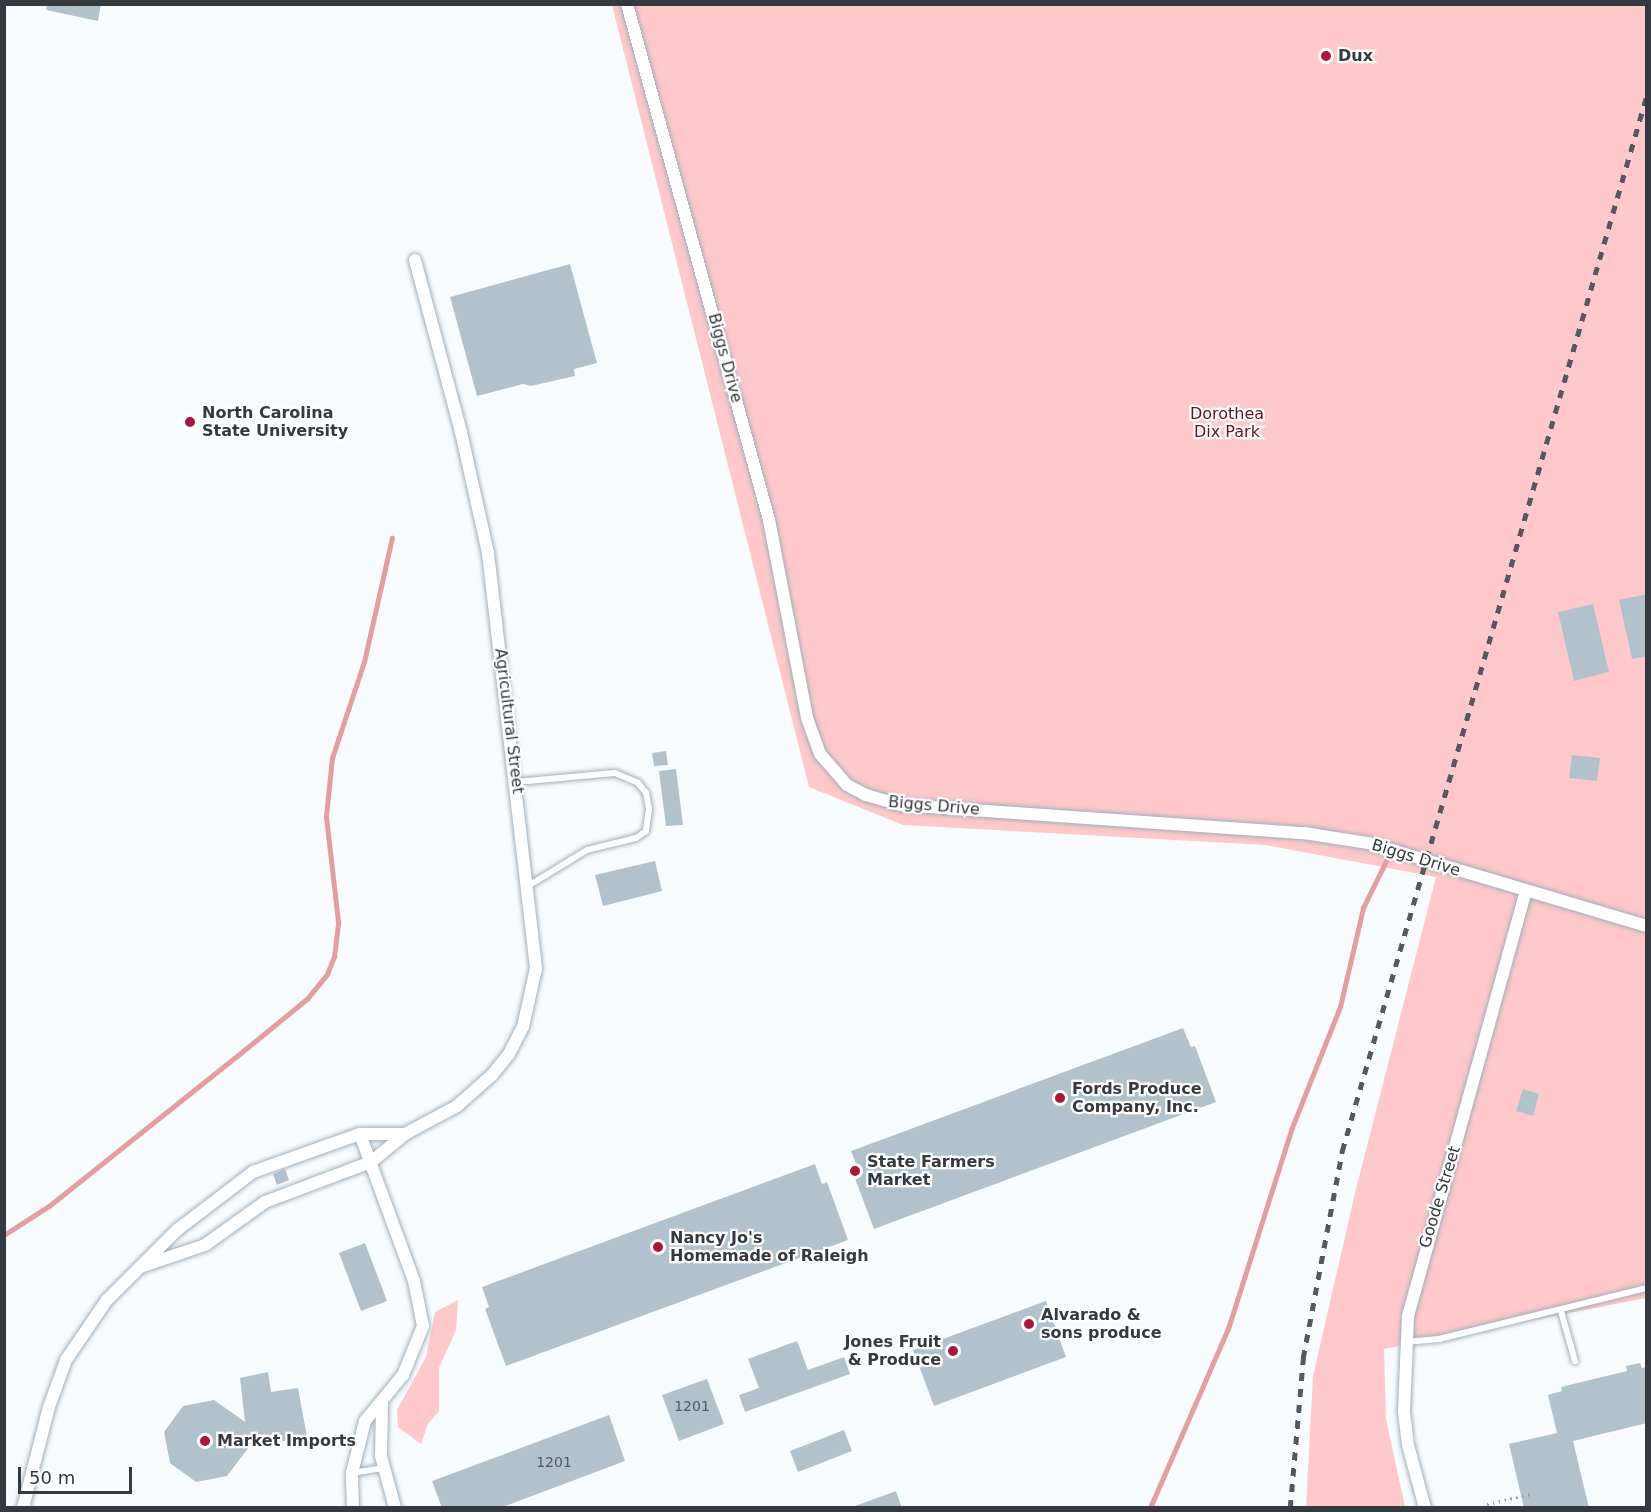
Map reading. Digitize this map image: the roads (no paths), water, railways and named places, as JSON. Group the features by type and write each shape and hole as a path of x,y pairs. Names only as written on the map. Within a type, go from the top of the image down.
{"street":[{"name":"Biggs Drive","path":"627,4 769,520 807,718 820,754 835,773 866,795 901,805 1348,839 1647,926"},
{"name":"Agricultural Street","path":"140,1267 206,1245 265,1202 371,1162 405,1134 457,1106 492,1075 514,1045 523,1026 536,968 516,782 483,520 415,260"},
{"name":"Goode Street","path":"1425,1508 1408,1445 1405,1342 1419,1268 1526,891"},
{"name":"Agricultural Street","path":"23,1508 49,1407 66,1360 107,1300 177,1230 244,1176 360,1134 405,1134"},
{"path":"353,1508 352,1473 365,1420 382,1404 403,1375 423,1326 421,1305 360,1134"},
{"path":"382,1404 383,1468 395,1508"}],"lane":[{"path":"516,782 615,772 638,783 646,793 649,809 646,831 636,838 587,850 528,886"},
{"path":"1405,1342 1439,1340 1647,1288"},
{"path":"1561,1311 1575,1361"},
{"path":"352,1473 383,1468"}],"waterway":[{"path":"4,1235 49,1206 237,1056 307,999 327,974 334,957 338,922 326,816 332,758 364,662 392,538"},
{"path":"1150,1508 1228,1329 1291,1130 1340,1007 1363,908 1390,853"}],"railway":[{"path":"1290,1508 1303,1358 1342,1151 1646,98"}],"place":[{"name":"Dux","path":"1326,56"},
{"name":"North Carolina State University","path":"190,422"},
{"name":"Fords Produce Company, Inc.","path":"1060,1098"},
{"name":"State Farmers Market","path":"855,1171"},
{"name":"Nancy Jo's Homemade of Raleigh","path":"658,1247"},
{"name":"Alvarado & sons produce","path":"1029,1324"},
{"name":"Jones Fruit & Produce","path":"953,1351"},
{"name":"Market Imports","path":"205,1441"}],"park label":[{"name":"Dorothea Dix Park","path":"1227,423"}]}
